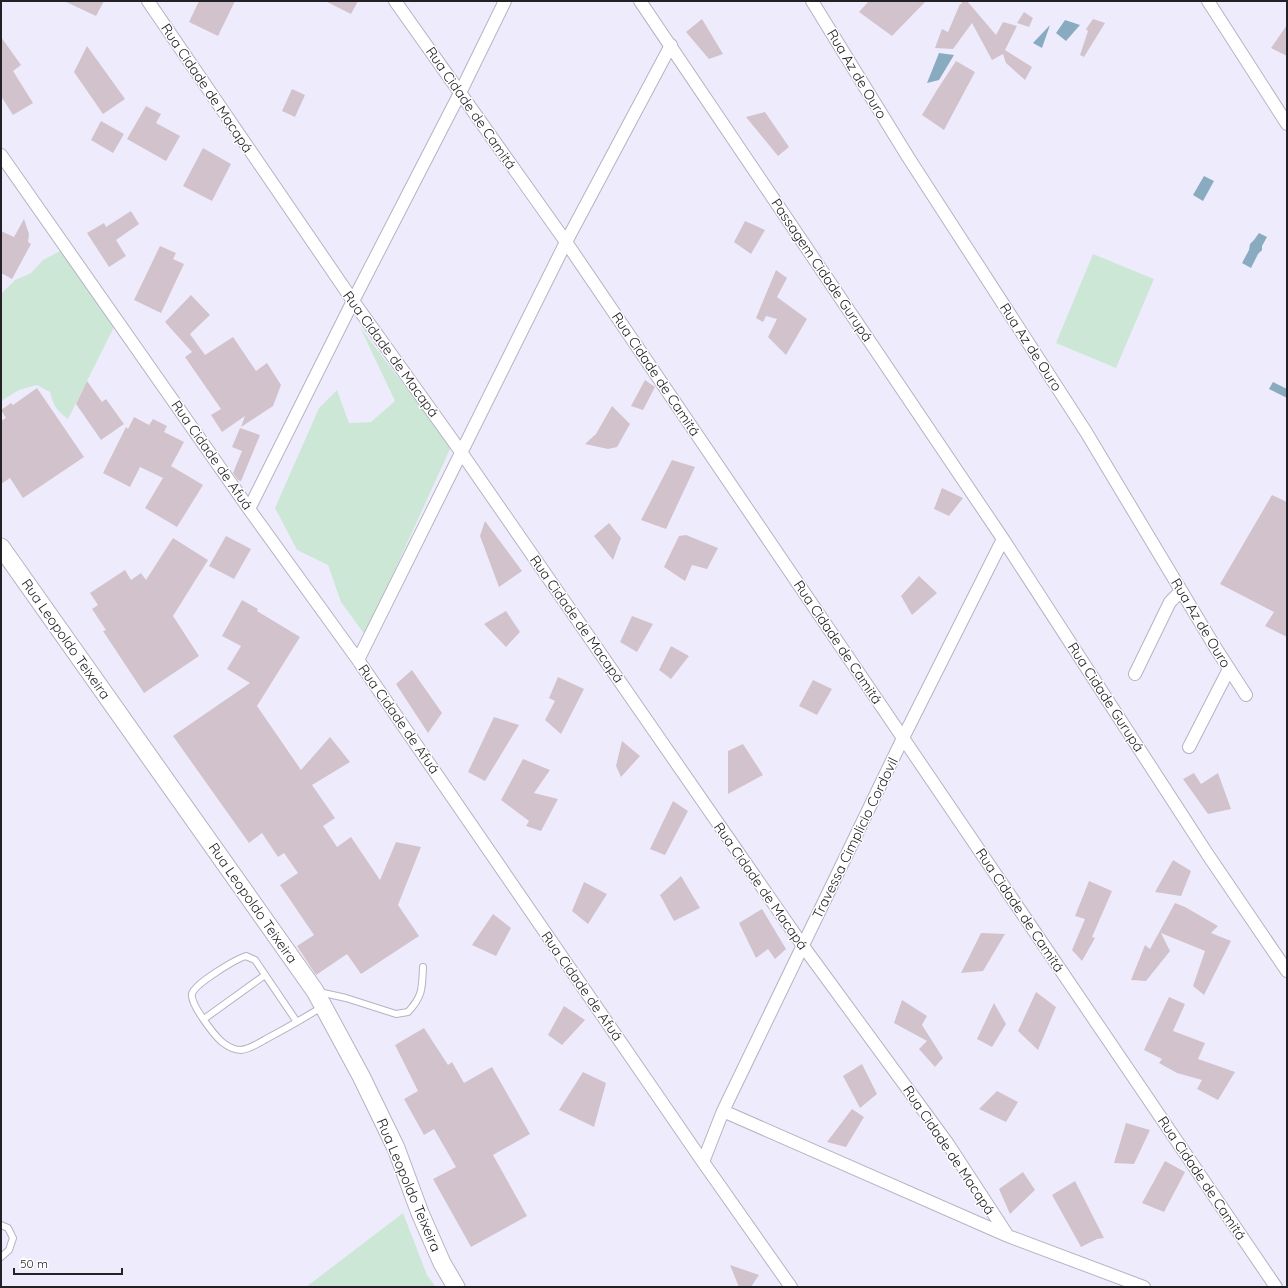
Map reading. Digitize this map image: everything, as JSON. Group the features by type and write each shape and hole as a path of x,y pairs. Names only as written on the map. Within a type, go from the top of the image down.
{"main road":[{"name":"Rua Leopoldo Teixeira","path":"1,547 319,999 361,1076 396,1148 420,1214 442,1263 456,1287"}],"street":[{"name":"Rua Cidade de Macapá","path":"148,1 353,301 461,452 803,946 948,1144 1008,1236"},
{"name":"Rua Cidade de Camitá","path":"395,1 566,242 1276,1287"},
{"path":"249,509 353,301 460,93 505,1"},
{"name":"Passagem Cidade Gurupá","path":"640,1 1003,539"},
{"name":"Rua Az de Ouro","path":"812,1 908,157 1086,432 1181,591 1246,695"},
{"path":"1208,1 1287,124"},
{"path":"358,660 566,242 671,45"},
{"name":"Rua Cidade de Afuá","path":"1,155 249,509 358,660 703,1162 791,1287"},
{"name":"Travessa Cimplicio Cordovil","path":"703,1162 723,1112 903,738 1003,539"},
{"name":"Rua Cidade Gurupá","path":"1003,539 1208,854 1287,971"},
{"path":"1135,674 1170,602 1181,591"},
{"path":"1189,747 1229,669"},
{"path":"723,1112 1008,1236 1144,1287"}],"lane":[{"path":"297,1022 255,960 246,956 240,958 195,987 192,993 192,1000 220,1040 229,1047 240,1050 254,1046 297,1022 319,999 346,998 396,1014 408,1012 415,1004 422,990 423,967"},
{"path":"204,1019 266,975"},
{"path":"1,1225 8,1228 13,1238 9,1250 1,1257"}],"green space":[{"path":"60,251 75,266 90,293 102,307 114,327 68,419 56,407 50,392 37,385 19,390 1,401 1,294 15,280 31,273 43,260"},
{"path":"1093,254 1154,279 1116,368 1056,343"},
{"path":"360,327 451,447 365,635 341,602 328,565 297,550 275,508 319,408 337,390 349,423 371,422 395,401"},
{"path":"403,1213 427,1275 436,1287 306,1287"}],"water":[{"path":"1065,20 1080,25 1066,41 1056,33"},
{"path":"1050,25 1042,48 1033,43"},
{"path":"939,53 954,55 939,80 927,83"},
{"path":"1204,176 1214,181 1203,201 1193,195"},
{"path":"1259,233 1267,237 1262,246 1262,250 1258,254 1251,268 1242,263 1249,250 1250,244"},
{"path":"1273,382 1287,389 1287,398 1269,389"}],"building":[{"path":"64,1 104,1 96,16"},
{"path":"199,1 235,1 218,36 189,22"},
{"path":"325,1 358,1 351,14"},
{"path":"869,1 926,1 892,36 859,12"},
{"path":"962,1 967,1 996,35 1003,22 1017,26 1005,50 1032,67 1025,80 1006,63 1003,54 992,60 972,23 953,49 935,48 942,29 948,32 960,4 962,4"},
{"path":"1024,12 1033,18 1029,27 1017,23"},
{"path":"702,19 723,54 709,59 686,32"},
{"path":"1093,19 1105,23 1084,57 1080,55 1088,31 1086,29"},
{"path":"1287,25 1287,56 1271,48"},
{"path":"1,37 21,65 13,71 33,103 13,115 1,96"},
{"path":"87,46 125,99 103,114 74,72"},
{"path":"956,61 975,72 944,130 922,115"},
{"path":"292,89 305,95 295,117 282,111"},
{"path":"146,106 161,114 156,123 180,136 166,161 127,139"},
{"path":"765,112 789,147 778,156 746,117"},
{"path":"101,121 124,134 113,153 91,140"},
{"path":"203,148 231,164 212,201 183,186"},
{"path":"131,211 139,224 116,240 126,256 109,267 87,233 104,223 106,227"},
{"path":"24,219 29,234 28,242 31,244 12,279 1,273 1,231 14,237"},
{"path":"745,221 765,230 751,254 734,242"},
{"path":"160,246 176,253 173,259 184,264 161,313 134,300"},
{"path":"776,270 787,278 777,297 807,319 786,355 768,337 777,319 766,316 763,322 756,318"},
{"path":"191,295 210,315 190,334 205,355 233,337 256,371 267,363 281,385 273,406 241,427 245,416 222,432 211,415 221,409 185,357 192,352 165,322"},
{"path":"645,380 655,387 643,410 631,406"},
{"path":"87,381 102,402 106,399 124,424 101,440 76,404"},
{"path":"37,388 84,457 23,498 10,478 1,484 1,421 6,418 1,410 11,403 13,405"},
{"path":"612,406 630,424 617,447 608,449 585,444 596,434"},
{"path":"134,417 149,425 153,419 167,426 164,432 184,442 171,466 203,485 177,527 145,508 163,478 140,467 130,487 103,473 126,427 128,429"},
{"path":"240,428 260,435 241,481 238,480 233,473 242,451 232,447"},
{"path":"672,460 695,467 666,529 641,520"},
{"path":"942,488 963,498 949,516 934,509"},
{"path":"1272,495 1287,502 1287,637 1265,626 1274,612 1220,584"},
{"path":"485,521 522,571 499,587 480,536"},
{"path":"609,523 621,538 613,560 594,536"},
{"path":"686,535 718,548 707,569 692,565 685,581 664,567 679,536"},
{"path":"226,536 251,549 234,579 209,566"},
{"path":"173,538 208,560 173,616 199,656 144,693 103,631 106,630 92,609 98,605 90,593 125,570 131,580 141,573 146,580"},
{"path":"919,576 937,593 912,615 901,596"},
{"path":"242,600 258,609 257,611 300,637 257,706 301,770 330,737 350,762 312,785 335,818 323,826 337,847 351,837 380,880 396,842 421,847 398,905 419,936 361,974 347,954 316,975 297,946 314,935 280,885 298,873 284,853 278,857 262,833 249,843 173,736 250,683 227,669 241,646 222,636"},
{"path":"506,611 520,632 506,647 484,624"},
{"path":"632,616 653,624 637,652 620,642"},
{"path":"671,646 689,656 671,679 659,670"},
{"path":"412,670 442,713 428,733 396,684"},
{"path":"558,677 584,689 561,734 545,720 555,701 549,698"},
{"path":"813,680 832,689 817,715 799,706"},
{"path":"494,717 519,725 485,781 468,772"},
{"path":"622,741 640,756 621,777 616,766"},
{"path":"743,744 763,775 728,794 728,751"},
{"path":"523,759 550,770 534,793 558,799 541,831 526,826 529,821 501,800"},
{"path":"1194,773 1201,784 1218,773 1231,809 1208,814 1183,779"},
{"path":"673,801 688,811 665,855 650,849"},
{"path":"1173,860 1191,871 1181,896 1155,892"},
{"path":"681,876 700,908 674,921 660,895"},
{"path":"1089,881 1112,891 1092,937 1095,938 1082,961 1072,950 1085,919 1075,916"},
{"path":"584,882 607,894 588,924 572,911"},
{"path":"1175,903 1218,926 1211,933 1231,941 1204,995 1193,986 1205,951 1161,933 1170,951 1146,981 1131,980 1145,945 1150,949"},
{"path":"762,909 786,949 775,959 768,949 756,958 739,923"},
{"path":"493,914 511,928 496,956 472,945"},
{"path":"981,933 1005,934 983,971 961,973"},
{"path":"1036,992 1056,1007 1038,1050 1018,1031"},
{"path":"1169,997 1185,1004 1173,1031 1205,1043 1198,1059 1235,1072 1218,1100 1197,1089 1202,1080 1177,1073 1159,1063 1162,1059 1144,1050"},
{"path":"902,1000 927,1016 922,1025 943,1058 935,1067 919,1049 927,1041 894,1023"},
{"path":"994,1003 1006,1024 992,1047 977,1039"},
{"path":"564,1006 585,1020 562,1045 548,1035"},
{"path":"424,1028 448,1065 452,1062 464,1083 492,1067 530,1134 493,1155 527,1216 471,1247 433,1179 456,1167 434,1129 424,1135 404,1099 418,1091 395,1045"},
{"path":"862,1064 877,1094 860,1108 843,1076"},
{"path":"583,1072 606,1083 594,1127 559,1110"},
{"path":"997,1091 1018,1102 1006,1122 979,1109"},
{"path":"852,1109 864,1117 846,1147 827,1142"},
{"path":"1126,1123 1150,1130 1134,1164 1114,1163"},
{"path":"1165,1161 1185,1172 1164,1212 1142,1203"},
{"path":"1023,1172 1035,1190 1010,1214 999,1189"},
{"path":"1075,1181 1104,1238 1097,1239 1081,1247 1052,1195"},
{"path":"730,1265 759,1275 751,1287 739,1287"}]}
